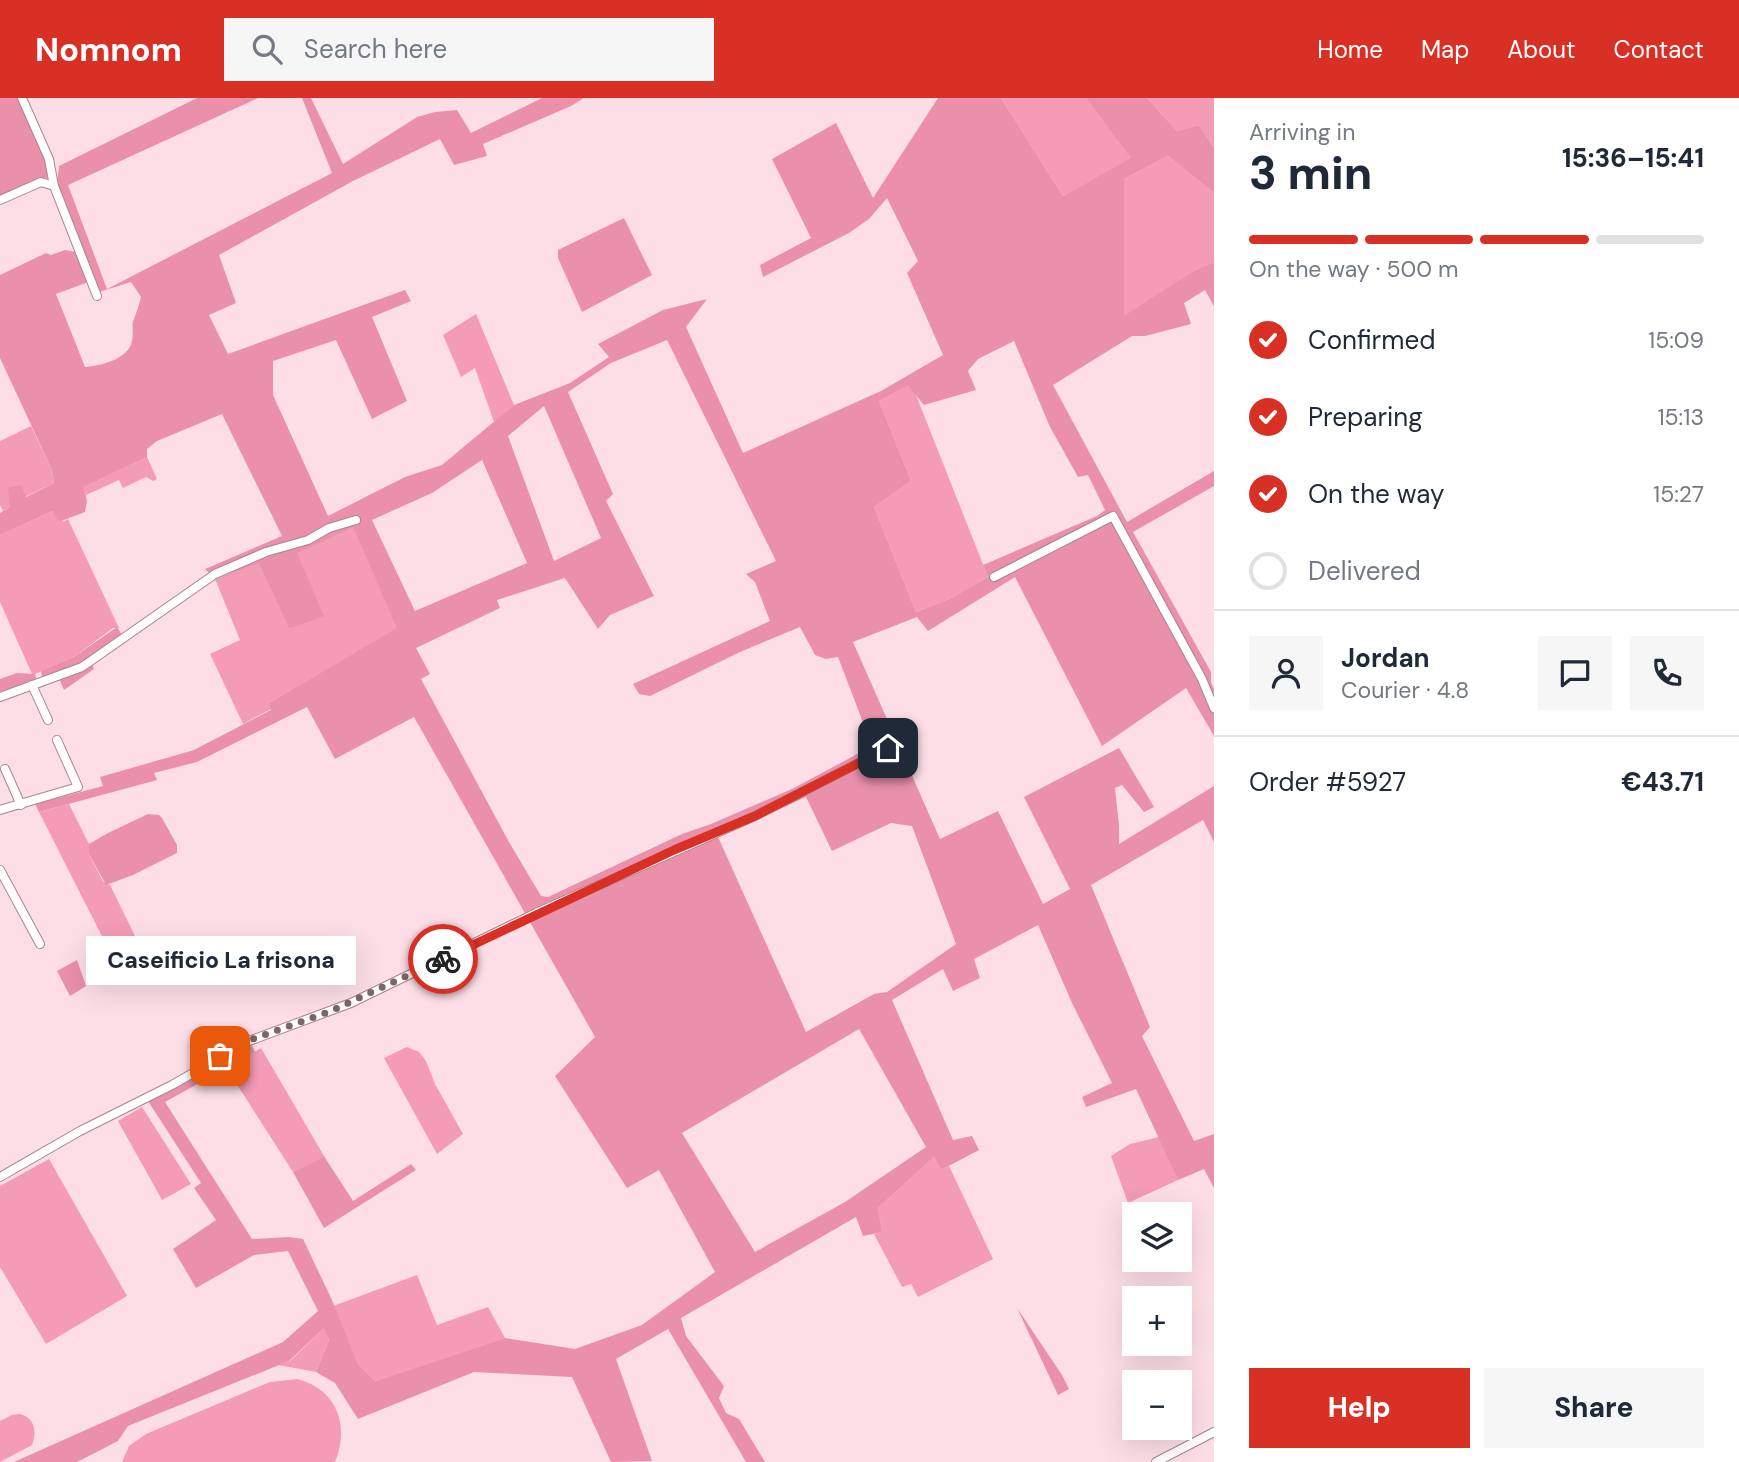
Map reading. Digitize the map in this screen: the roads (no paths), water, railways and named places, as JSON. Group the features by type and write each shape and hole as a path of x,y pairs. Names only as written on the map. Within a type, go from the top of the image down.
{"street":[{"path":"22,98 51,164 54,186 97,296"},
{"path":"0,200 41,182 54,186"},
{"path":"994,577 1113,516 1202,679 1214,708"},
{"path":"0,696 82,667 213,576 266,552 307,540 330,528 356,520"},
{"path":"32,685 48,720"},
{"path":"0,810 78,787 57,740"},
{"path":"0,1177 249,1041 351,1003 612,879 755,816 888,748"},
{"path":"5,769 21,805"},
{"path":"0,870 40,944"},
{"path":"1156,1462 1214,1432"}],"place":[{"name":"Caseificio La frisona","path":"220,1056"}]}
